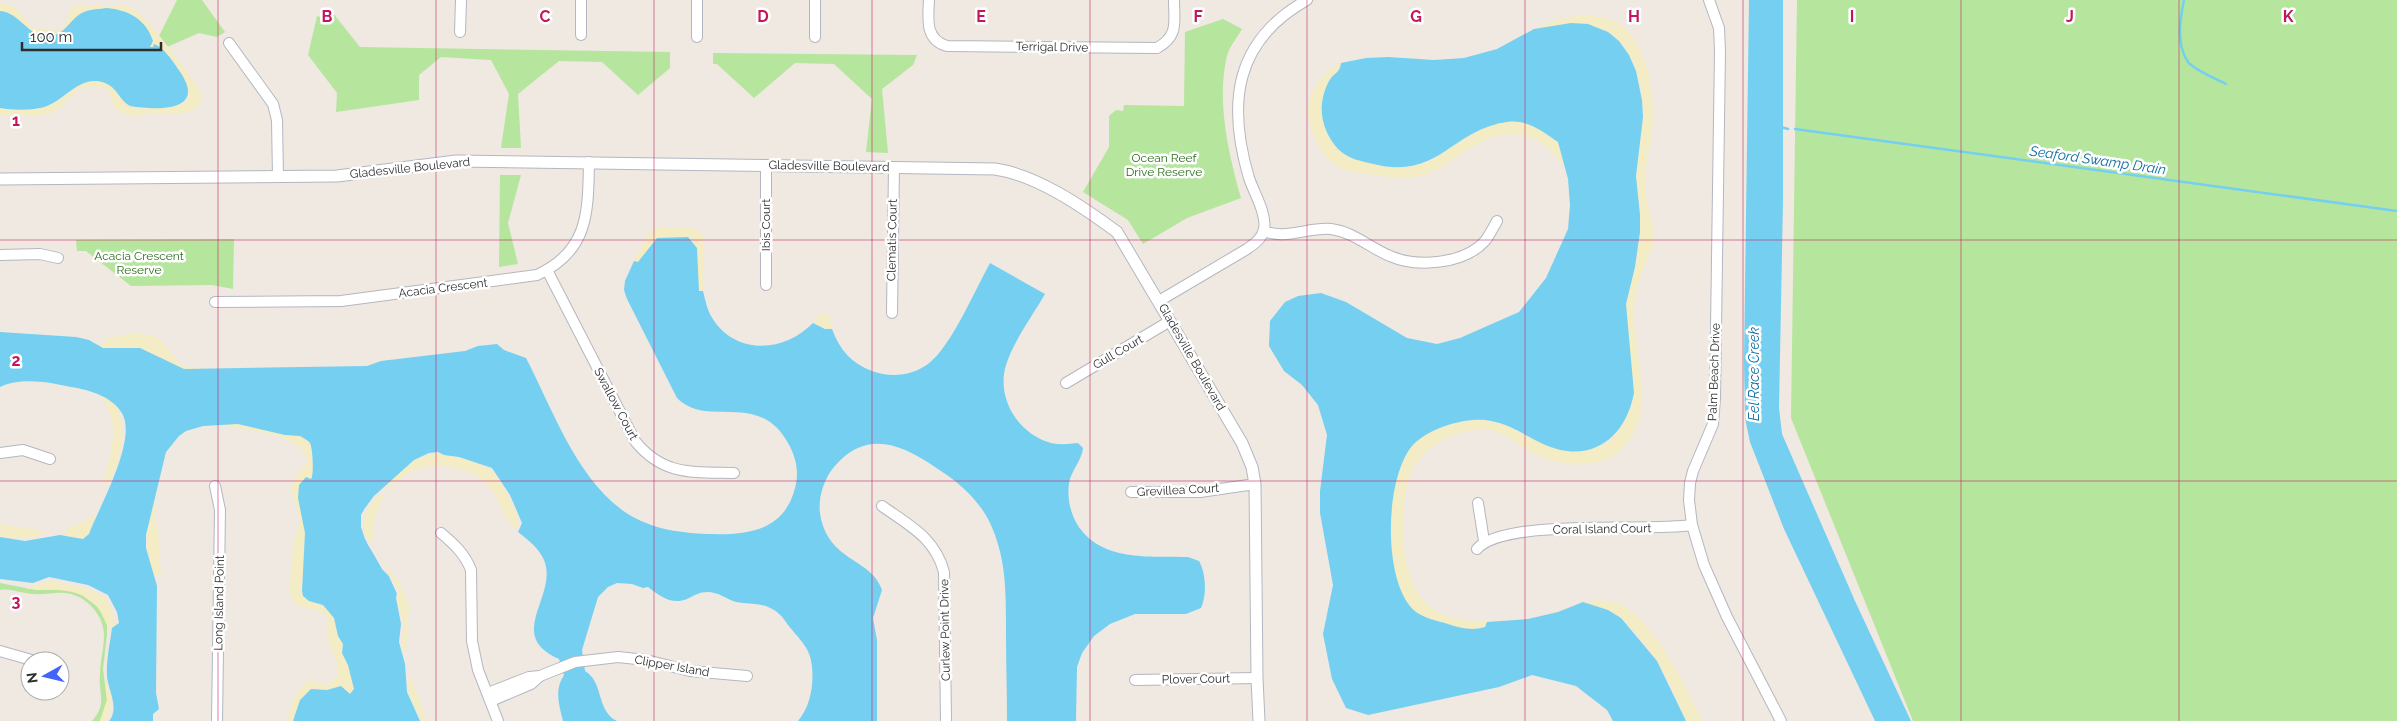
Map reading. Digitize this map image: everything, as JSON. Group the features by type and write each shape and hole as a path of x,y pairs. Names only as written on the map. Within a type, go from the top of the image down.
{"street":[{"path":"460,32 461,0"},
{"path":"581,0 581,34"},
{"path":"697,37 698,0"},
{"path":"815,0 815,37"},
{"name":"Terrigal Drive","path":"929,0 930,33 936,41 947,46 1157,48 1168,42 1174,31 1174,0"},
{"path":"1159,301 1258,242 1264,231 1264,219 1246,165 1240,139 1238,93 1243,70 1253,48 1279,18 1306,0"},
{"name":"Palm Beach Drive","path":"1709,0 1718,28 1720,51 1715,398 1713,424 1693,471 1689,500 1692,525 1708,574 1780,721"},
{"path":"229,43 274,104 278,177"},
{"name":"Gladesville Boulevard","path":"0,179 337,176 456,161 995,169 1030,178 1092,214 1117,232 1242,442 1252,467 1255,484 1257,678 1260,721"},
{"name":"Acacia Crescent","path":"214,302 340,301 528,277 547,270 567,254 582,231 588,210 589,162"},
{"name":"Ibis Court","path":"766,165 766,285"},
{"name":"Clematis Court","path":"892,313 894,167"},
{"path":"1264,231 1282,236 1313,228 1333,229 1363,240 1376,250 1392,258 1429,262 1461,256 1485,241 1497,222"},
{"path":"0,255 40,254 58,258"},
{"name":"Swallow Court","path":"547,270 626,425 643,452 654,460 680,471 734,473"},
{"name":"Gull Court","path":"1066,383 1170,321"},
{"path":"0,453 23,450 50,459"},
{"name":"Grevillea Court","path":"1131,492 1200,492 1255,484"},
{"name":"Long Island Point","path":"215,486 220,510 217,721"},
{"name":"Coral Island Court","path":"1478,503 1480,545 1532,532 1589,527 1646,528 1692,525"},
{"name":"Curlew Point Drive","path":"882,506 929,540 940,557 944,572 946,721"},
{"path":"441,534 457,547 467,560 471,570 472,641 478,670 498,721"},
{"path":"0,651 20,657"},
{"name":"Clipper Island","path":"489,698 532,684 540,676 561,667 584,660 618,657 646,660 690,672 747,676"},
{"name":"Plover Court","path":"1135,680 1257,678"}],"green space":[{"path":"177,0 202,0 225,32 217,37 199,33 167,47 159,36"},
{"path":"1797,0 2397,0 2397,721 1913,721 1791,418"},
{"path":"332,12 360,47 670,52 670,68 638,95 602,62 559,61 518,94 521,148 501,148 509,94 491,60 441,57 419,75 419,100 336,112 337,93 308,55 317,16 327,19"},
{"name":"Ocean Reef Drive Reserve","path":"1223,19 1242,29 1228,53 1223,91 1223,109 1228,146 1241,198 1187,218 1143,244 1128,220 1083,192 1109,147 1109,116 1116,110 1123,111 1124,105 1184,106 1185,32"},
{"path":"713,53 917,55 913,65 882,89 888,153 866,152 872,99 834,64 795,63 754,98 717,64 713,64"},
{"path":"500,175 521,175 508,223 518,264 499,267"},
{"name":"Acacia Crescent Reserve","path":"234,239 233,289 212,285 131,286 86,251 77,251 76,240"},
{"path":"0,583 36,590 68,590 82,595 99,608 107,625 103,669 107,700 100,721 92,721 97,715 101,704 100,669 104,635 101,620 97,613 87,602 73,595 61,593 30,594 0,590"}],"sand":[{"path":"0,2 14,7 32,27 52,31 62,29 66,25 70,10 76,5 125,5 144,18 154,29 199,88 201,98 199,105 194,110 186,113 127,114 120,112 116,108 110,94 104,88 89,87 79,90 56,110 44,115 0,116 0,108 30,109 45,107 65,97 81,84 93,80 110,84 124,101 135,108 149,109 186,102 189,96 186,82 177,66 160,47 154,44 153,47 150,47 151,35 130,13 117,9 82,13 58,35 46,36 35,34 4,11 0,11"},
{"path":"1582,15 1609,19 1628,31 1642,53 1650,80 1653,120 1645,185 1654,237 1641,275 1634,309 1635,332 1642,382 1640,415 1635,430 1625,445 1616,454 1605,460 1593,463 1567,464 1542,457 1500,433 1487,430 1462,432 1454,435 1433,446 1421,457 1412,470 1404,502 1403,521 1406,562 1419,595 1429,606 1449,617 1487,622 1485,627 1462,628 1431,619 1416,612 1405,598 1397,579 1392,554 1392,502 1397,477 1405,457 1415,442 1431,432 1450,424 1481,420 1504,425 1545,444 1595,448 1612,439 1622,425 1627,417 1634,393 1626,316 1627,298 1639,240 1636,177 1643,105 1639,79 1629,54 1621,43 1601,29 1553,27 1534,29 1554,20"},
{"path":"1341,63 1327,85 1322,104 1354,159 1376,165 1399,168 1419,165 1490,126 1509,121 1518,121 1534,126 1558,142 1565,168 1548,148 1535,139 1510,134 1487,139 1436,170 1418,177 1390,177 1354,172 1341,168 1330,161 1318,144 1312,132 1308,112 1312,93 1318,82 1326,73"},
{"path":"655,228 693,228 703,235 703,291 699,291 657,238 638,263 634,261 646,237"},
{"path":"820,313 828,314 832,329 813,323"},
{"path":"131,334 151,335 162,342 182,366 208,370 184,369 140,348 112,349 101,347 100,344 106,345 105,338"},
{"path":"106,397 115,405 120,416 122,441 116,467 104,488 113,432 109,409 102,398"},
{"path":"228,423 300,436 310,443 313,472 311,479 305,477 299,501 305,533 302,591 303,596 309,601 323,605 334,618 338,636 343,644 342,653 348,665 354,689 351,694 341,686 327,690 312,688 300,700 293,721 288,721 290,709 294,698 304,684 309,680 327,685 336,679 337,672 336,661 328,642 327,616 318,611 302,607 294,601 290,593 293,543 299,521 292,488 295,478 307,462 305,453 298,446 287,440 261,432 227,427"},
{"path":"438,452 486,466 488,468 485,475 489,469 491,470 514,507 518,528 515,529 511,524 491,489 484,481 475,475 455,468 433,466 413,471 380,491 414,460"},
{"path":"378,495 383,496 374,519 374,541 371,543 365,538 362,525 366,512"},
{"path":"156,498 155,523 158,526 161,576 152,574 147,544 148,528"},
{"path":"96,515 89,534 84,539 66,536 65,530"},
{"path":"0,524 47,532 34,537 1,537"},
{"path":"381,561 399,581 409,606 406,652 403,651 402,618 397,603 399,591"},
{"path":"50,581 82,587 105,598 111,608 115,626 112,628 107,625 100,611 84,596 74,592 25,588"},
{"path":"1597,600 1620,604 1647,627 1679,675 1702,721 1686,721 1660,666 1633,629 1613,613 1583,602"},
{"path":"411,677 427,721 423,721 411,699 408,687"},
{"path":"105,684 110,692 111,707 106,721 100,721 107,700"}],"water":[{"name":"Eel Race Creek","path":"1749,0 1783,0 1783,201 1779,408 1782,434 1855,601 1911,721 1875,721 1784,529 1750,442 1745,418 1744,361"},
{"path":"107,8 122,11 141,21 150,33 153,41 150,47 153,47 154,44 164,51 186,83 188,93 185,100 167,108 130,106 109,85 96,81 81,84 42,108 23,110 0,108 0,11 13,16 39,35 53,36 84,12"},
{"path":"1571,23 1588,24 1608,32 1619,41 1629,55 1636,71 1642,100 1643,117 1636,176 1640,232 1635,267 1626,304 1634,393 1629,410 1622,424 1602,444 1575,452 1560,450 1543,444 1505,425 1482,420 1462,421 1451,424 1423,437 1416,442 1405,456 1398,477 1393,501 1391,527 1392,554 1397,578 1405,598 1416,612 1427,618 1457,627 1475,629 1485,627 1487,622 1528,619 1558,612 1583,602 1608,610 1621,618 1657,661 1686,721 1613,721 1607,710 1576,686 1532,675 1499,687 1368,715 1346,708 1332,679 1323,634 1333,585 1320,513 1320,491 1327,435 1318,405 1302,385 1284,371 1269,346 1270,321 1285,302 1298,296 1321,293 1346,302 1407,338 1437,344 1460,338 1519,312 1546,278 1568,229 1570,205 1568,179 1558,142 1528,124 1507,122 1487,127 1471,134 1429,160 1412,166 1393,167 1356,160 1338,149 1323,122 1322,103 1324,93 1329,81 1339,70 1341,63 1366,58 1388,57 1434,60 1464,58 1497,49 1534,29"},
{"path":"688,237 697,248 699,291 703,291 711,316 721,329 733,338 746,344 774,345 801,333 813,323 825,329 832,329 838,343 852,360 865,368 886,375 901,375 915,371 928,364 937,356 954,332 990,263 1045,294 1018,338 1006,365 1004,390 1012,413 1029,432 1039,438 1054,444 1078,443 1083,448 1081,457 1070,479 1068,494 1077,524 1087,536 1099,545 1112,551 1142,556 1188,557 1199,561 1205,584 1201,608 1186,614 1135,614 1110,624 1094,636 1082,653 1077,667 1076,721 1007,721 1006,605 1003,564 990,523 973,498 943,472 897,447 871,444 858,448 846,455 834,467 822,488 820,513 824,529 831,541 869,571 877,580 882,590 873,618 877,640 877,721 798,721 806,709 810,696 812,681 811,660 807,649 782,616 770,608 758,604 736,602 711,592 704,592 683,600 672,601 662,597 648,587 643,588 632,584 617,583 608,587 598,597 582,650 585,671 595,682 606,711 617,721 563,721 558,692 564,675 559,659 543,649 536,638 534,627 547,574 542,556 533,544 518,532 522,523 510,495 492,468 438,452 429,453 414,460 374,496 361,515 368,545 389,576 397,593 396,598 401,624 399,642 405,664 407,692 420,721 293,721 300,700 311,689 327,690 341,686 350,694 354,689 348,665 342,653 343,644 338,636 334,618 323,605 309,601 303,596 302,591 305,533 298,498 299,485 306,477 311,479 313,473 311,446 309,442 300,436 285,435 238,424 203,426 186,431 179,436 166,452 146,535 146,548 157,586 156,693 159,709 153,714 153,721 109,721 112,716 113,699 107,676 108,658 112,628 119,623 117,612 108,595 88,585 49,577 33,583 0,579 0,537 25,541 60,535 83,539 89,534 121,458 126,427 123,415 114,403 93,392 35,381 17,382 0,387 0,332 76,337 89,340 103,348 140,348 184,369 367,366 381,361 465,351 478,346 497,344 504,350 526,358 555,419 578,460 605,495 622,510 652,525 685,532 722,534 762,528 782,514 790,503 795,488 797,468 789,444 773,424 760,417 745,413 702,410 689,406 677,398 624,290 625,281 634,261 638,262 657,238"}],"pier":[{"path":"386,490 375,497 366,510 363,527 368,541 397,587 399,591 397,594 389,576 382,569 365,539 361,527 361,515 365,508 374,496"}],"waterway":[{"path":"2184,0 2180,32 2184,55 2195,68 2226,84"},
{"name":"Seaford Swamp Drain","path":"1781,127 1788,129"},
{"name":"Seaford Swamp Drain","path":"1795,129 2397,211"}]}
